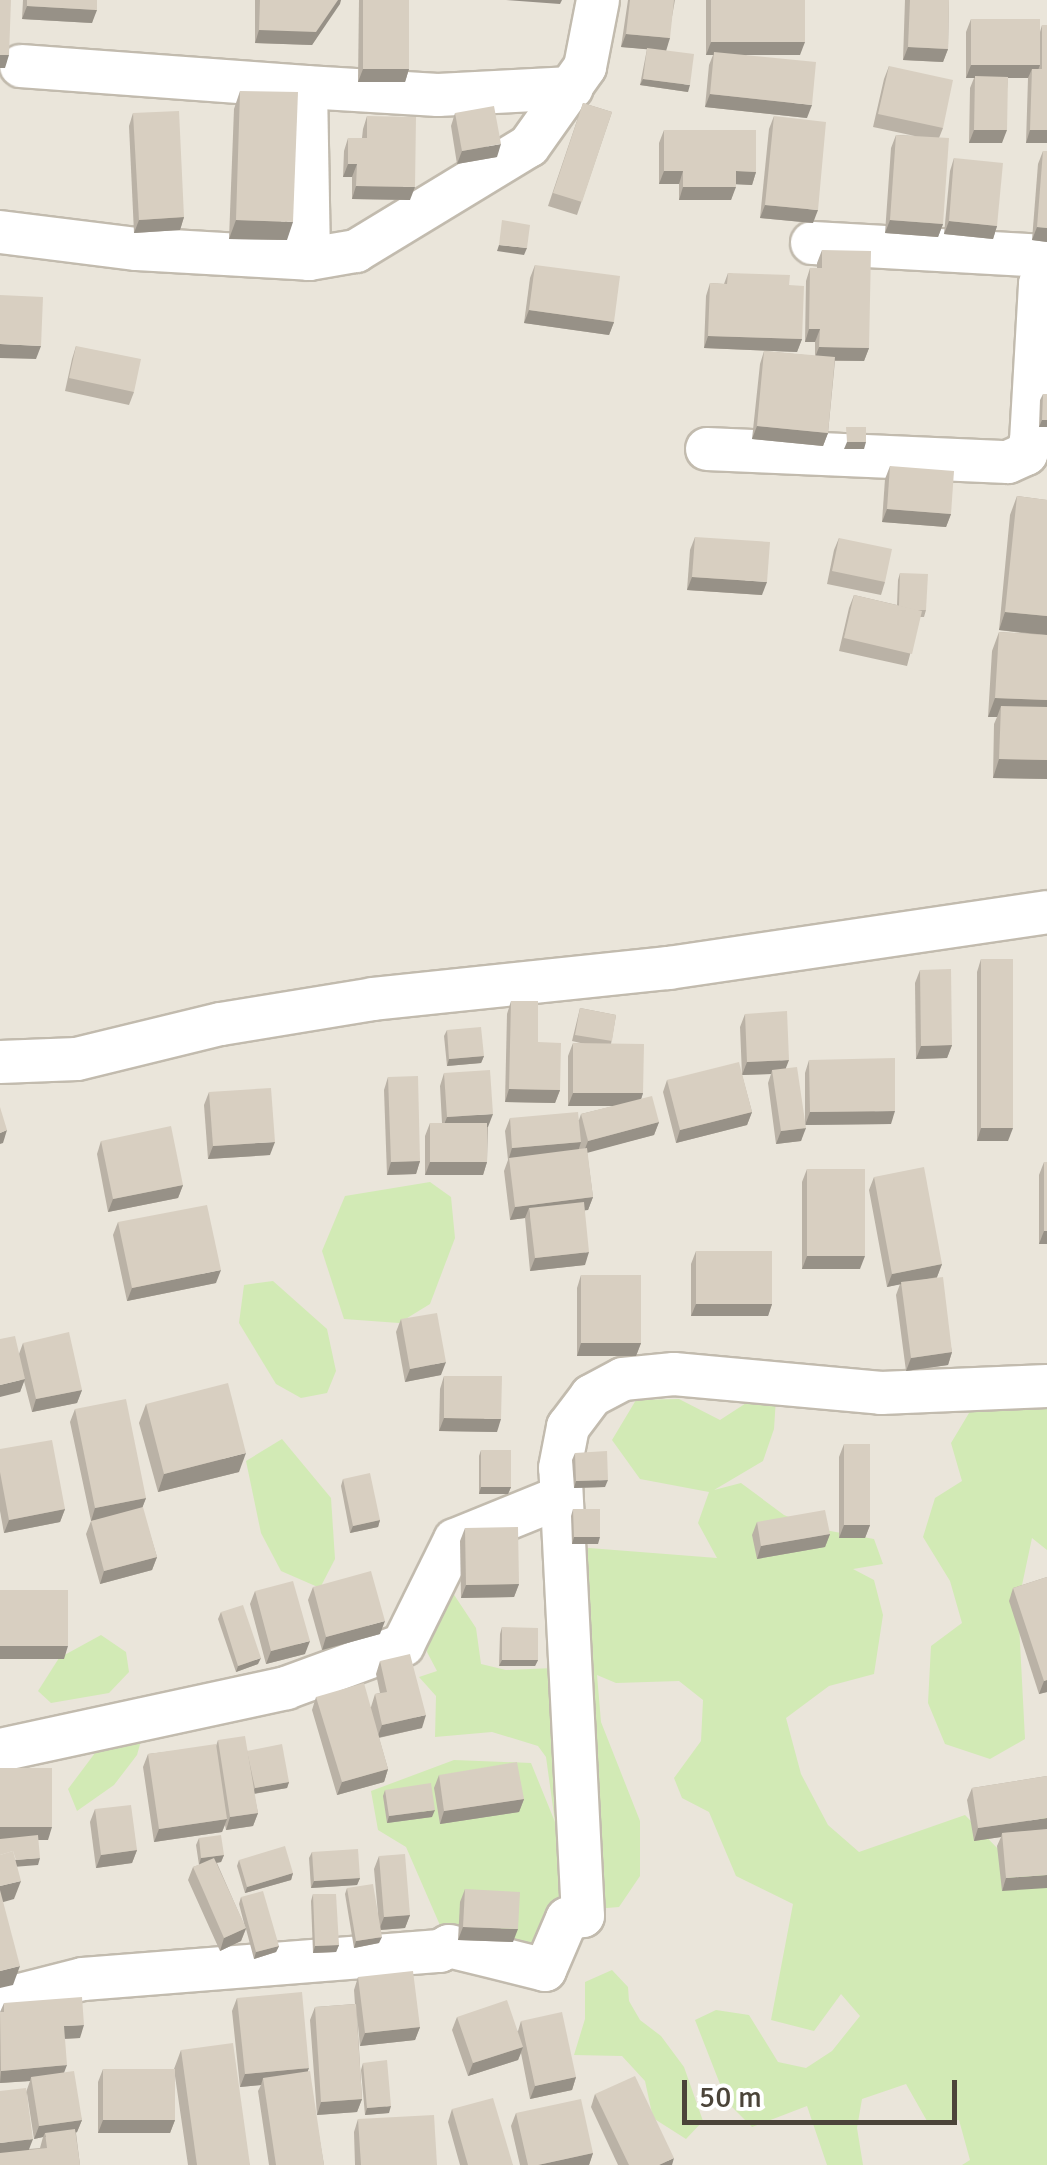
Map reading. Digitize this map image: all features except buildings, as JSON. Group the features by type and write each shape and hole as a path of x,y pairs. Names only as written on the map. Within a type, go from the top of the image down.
{"street":[{"path":"0,232 137,249 309,259 356,251 529,146 585,66 598,0"},
{"path":"20,66 438,94 572,88"},
{"path":"306,87 309,259"},
{"path":"812,243 1047,256"},
{"path":"708,448 1008,462 1026,454 1031,441 1040,284 1047,274"},
{"path":"0,1062 77,1059 221,1024 373,999 669,968 1047,912"},
{"path":"0,2000 83,1979 440,1951 450,1946 545,1970 567,1919 583,1916 560,1468 568,1427 591,1396 623,1379 674,1374 881,1393 1047,1386"},
{"path":"0,1750 286,1688 403,1646 455,1540 561,1496"}],"shaded area":[{"path":"0,0 1047,0 1047,2165 0,2165"}],"green space":[{"path":"430,1182 451,1197 455,1238 430,1304 399,1323 344,1319 322,1251 345,1196"},
{"path":"273,1281 327,1329 336,1371 327,1393 301,1398 276,1384 239,1323 244,1285"},
{"path":"1047,1391 1047,1550 1032,1538 1018,1604 1025,1739 990,1759 945,1744 928,1703 931,1646 962,1623 950,1581 923,1537 935,1498 962,1481 951,1443 978,1398"},
{"path":"757,1396 776,1398 774,1429 763,1461 714,1490 741,1483 784,1515 814,1528 874,1539 883,1564 853,1569 874,1580 883,1615 874,1674 829,1686 786,1718 801,1774 828,1825 859,1852 965,1815 1000,1851 1047,1813 1047,2165 962,2165 970,2160 959,2120 927,2121 906,2084 862,2099 857,2128 863,2165 827,2165 807,2106 752,2127 727,2102 695,2020 716,2010 749,2015 778,2062 806,2068 832,2051 860,2016 841,1994 814,2031 771,2020 793,1904 736,1876 709,1812 682,1798 674,1778 701,1741 703,1700 679,1681 616,1683 597,1675 601,1722 640,1821 640,1876 619,1907 583,1910 515,1954 449,1946 406,1847 378,1830 371,1791 454,1760 531,1763 555,1822 546,1757 538,1746 492,1732 435,1737 436,1696 419,1677 437,1671 427,1652 432,1599 443,1578 476,1628 481,1664 506,1670 553,1668 556,1554 589,1548 717,1558 698,1523 709,1492 640,1479 612,1440 636,1400 679,1399 720,1420"},
{"path":"282,1439 331,1498 335,1559 320,1588 281,1571 261,1533 246,1461"},
{"path":"101,1635 126,1652 129,1672 109,1693 51,1703 38,1691 59,1658"},
{"path":"97,1725 142,1737 137,1755 114,1785 77,1811 68,1789 95,1753"},
{"path":"612,1970 628,1987 629,2001 640,2020 661,2036 684,2067 703,2121 686,2139 653,2118 645,2081 622,2056 574,2055 585,2019 585,1982"}]}
